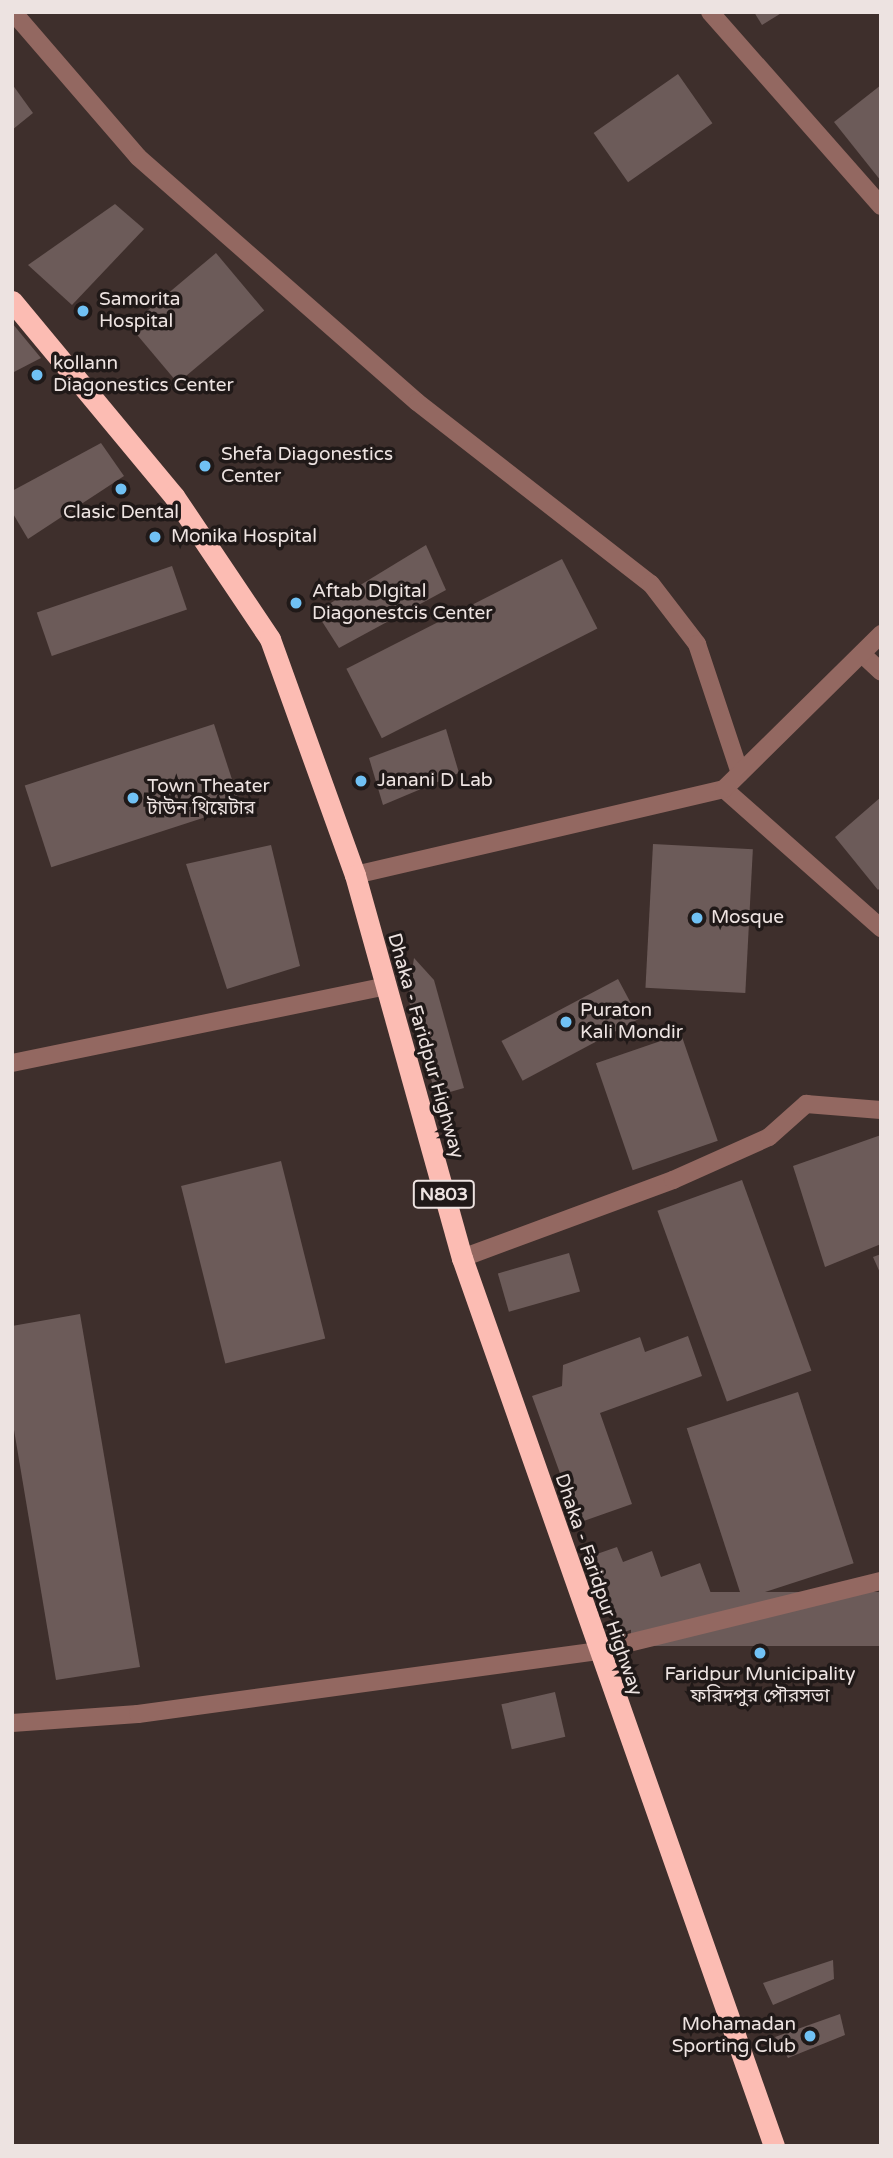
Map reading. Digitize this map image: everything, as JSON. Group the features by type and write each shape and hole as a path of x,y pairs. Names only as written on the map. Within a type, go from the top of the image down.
{"highway":[{"name":"Dhaka - Faridpur Highway","path":"12,301 174,496 270,639 355,875 383,987 462,1258 596,1651 774,2146"}],"street":[{"path":"13,12 138,157 417,402 651,584 697,644 740,773"},
{"path":"710,12 881,206"},
{"path":"355,875 724,789 881,634"},
{"path":"862,654 881,672"},
{"path":"724,789 881,928"},
{"path":"12,1062 383,987"},
{"path":"462,1258 685,1175 769,1137 806,1104 881,1110"},
{"path":"12,1723 138,1714 596,1651 881,1581"}],"building":[{"path":"754,12 783,12 762,25"},
{"path":"678,74 712,123 628,182 594,133"},
{"path":"12,84 33,113 12,130"},
{"path":"881,85 881,181 834,122"},
{"path":"115,204 144,229 72,305 28,265"},
{"path":"216,253 264,310 178,383 129,326"},
{"path":"12,323 41,358 12,373"},
{"path":"101,443 124,476 28,539 12,512 12,491"},
{"path":"426,545 446,590 339,648 316,612"},
{"path":"562,559 597,628 382,738 346,669"},
{"path":"172,566 187,609 52,656 37,613"},
{"name":"Town Theater টাউন থিয়েটার","path":"214,724 241,806 51,867 25,785"},
{"path":"446,729 459,773 383,805 369,758"},
{"path":"881,797 881,887 878,890 835,837"},
{"name":"Mosque","path":"653,844 753,849 745,993 645,988"},
{"path":"271,845 300,966 227,989 186,864"},
{"path":"414,958 434,980 464,1088 436,1096 408,998"},
{"name":"Puraton Kali Mondir","path":"618,979 639,1019 523,1081 501,1041"},
{"path":"681,1034 718,1141 633,1170 596,1063"},
{"path":"881,1135 881,1244 825,1267 793,1166"},
{"path":"281,1161 325,1339 225,1363 181,1186"},
{"path":"742,1180 811,1371 727,1402 657,1211"},
{"path":"569,1253 580,1291 509,1312 498,1273"},
{"path":"881,1254 881,1275 873,1257"},
{"path":"80,1314 140,1667 56,1680 12,1418 12,1326"},
{"path":"688,1336 702,1376 600,1413 632,1504 578,1523 532,1396 562,1386 563,1365 640,1337 645,1352"},
{"path":"798,1392 854,1563 742,1599 687,1428"},
{"path":"617,1547 623,1562 652,1551 661,1577 700,1563 713,1599 622,1633 594,1555"},
{"path":"631,1592 881,1592 881,1646 631,1646"},
{"path":"555,1692 565,1737 512,1749 501,1704"},
{"path":"833,1960 834,1979 773,2005 763,1983"},
{"name":"Mohamadan Sporting Club","path":"840,2014 845,2035 788,2058 775,2037"}],"place":[{"name":"Samorita Hospital","path":"83,311"},
{"name":"kollann Diagonestics Center","path":"37,375"},
{"name":"Shefa Diagonestics Center","path":"205,466"},
{"name":"Clasic Dental","path":"121,489"},
{"name":"Monika Hospital","path":"155,537"},
{"name":"Aftab DIgital Diagonestcis Center","path":"296,603"},
{"name":"Janani D Lab","path":"361,781"},
{"name":"Town Theater টাউন থিয়েটার","path":"133,798"},
{"name":"Mosque","path":"697,918"},
{"name":"Puraton Kali Mondir","path":"566,1022"},
{"name":"Faridpur Municipality ফরিদপুর পৌরসভা","path":"760,1653"},
{"name":"Mohamadan Sporting Club","path":"810,2036"}]}
